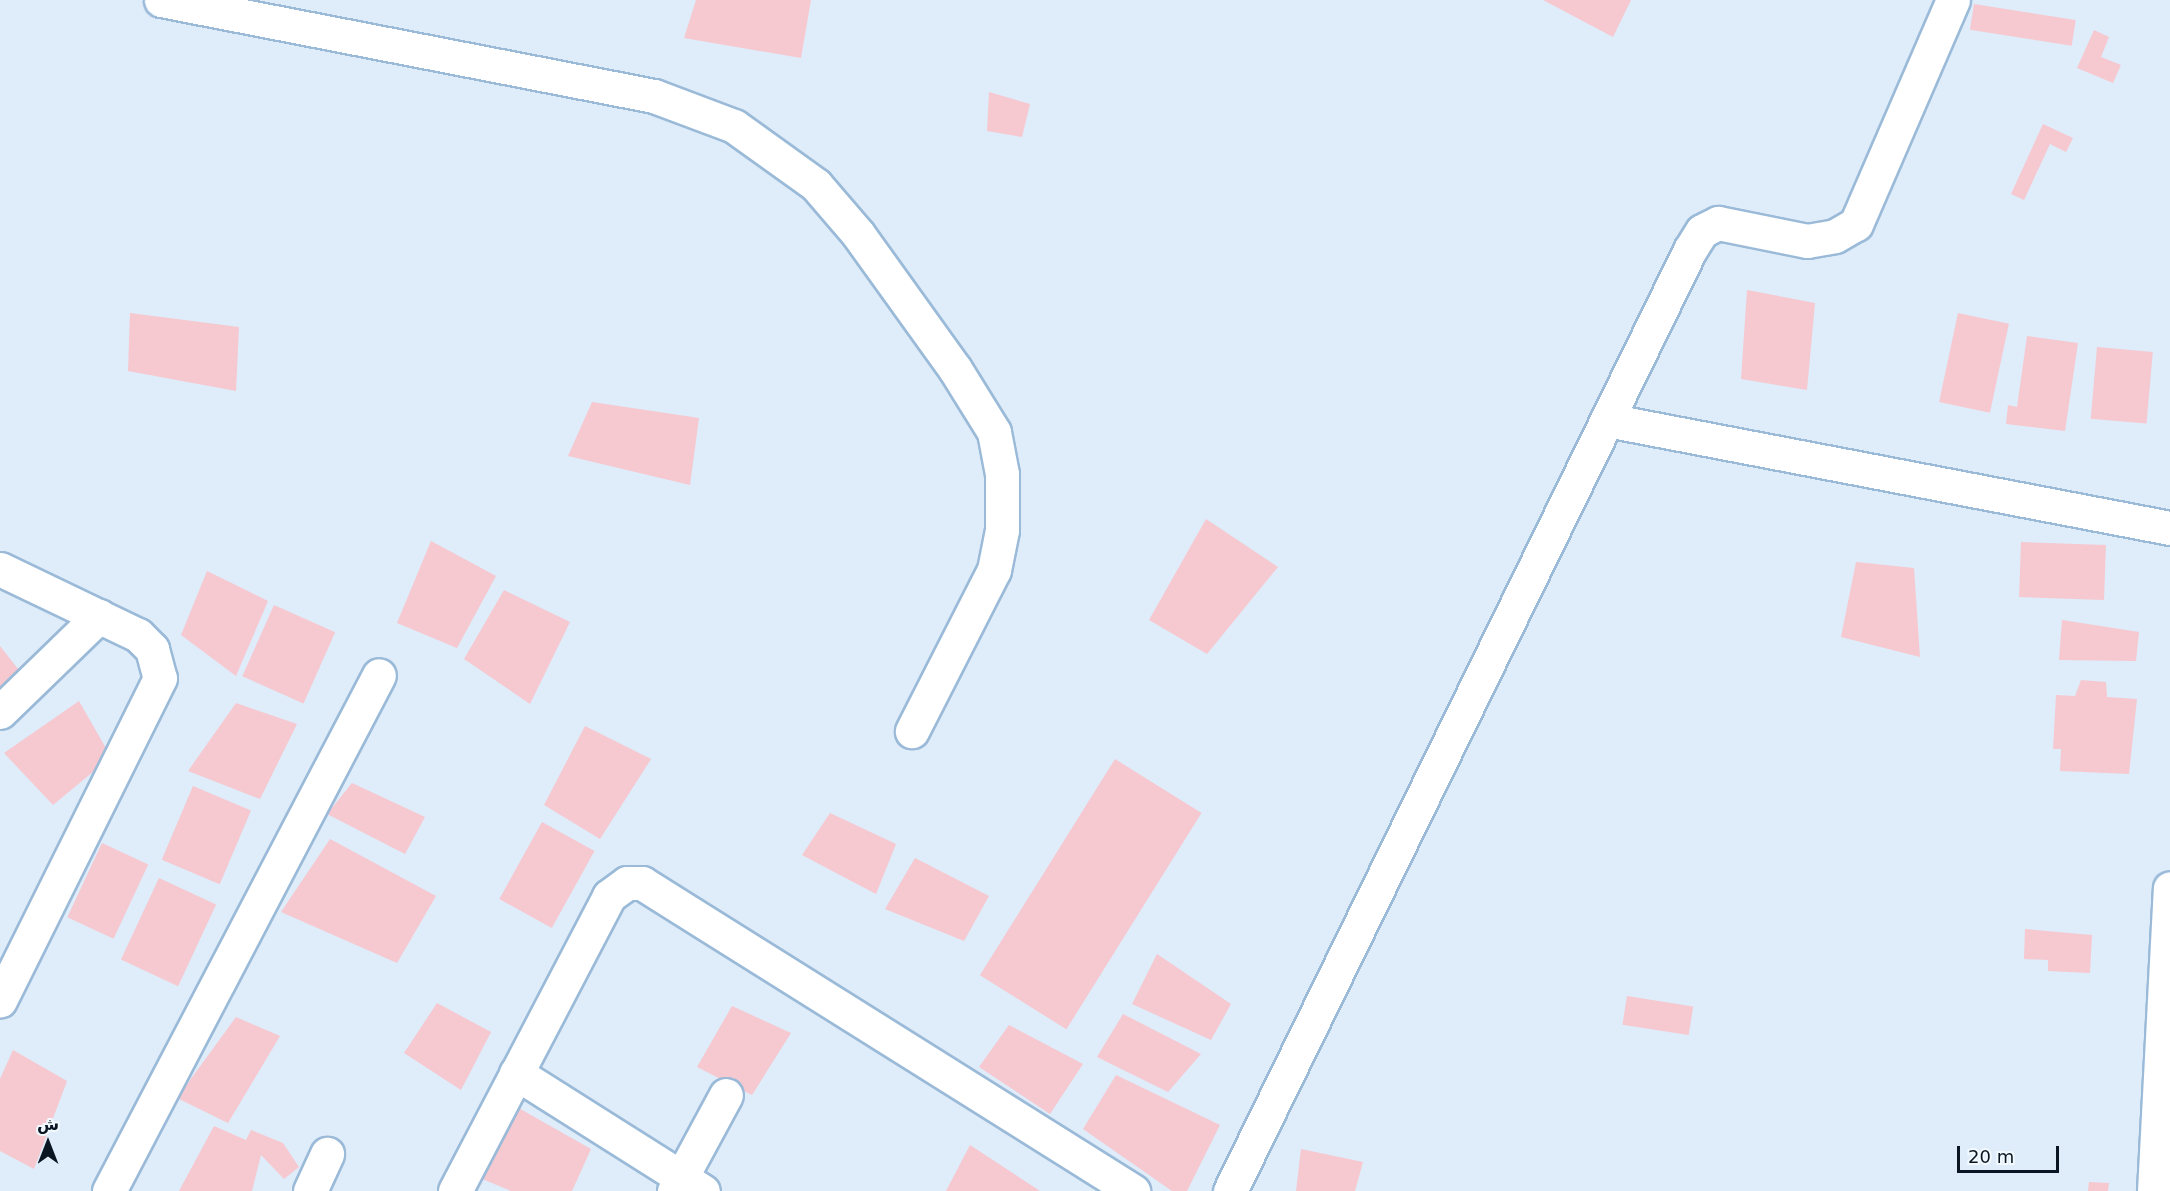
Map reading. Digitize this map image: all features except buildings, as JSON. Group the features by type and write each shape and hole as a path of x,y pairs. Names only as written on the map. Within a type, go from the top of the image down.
{"street":[{"path":"160,0 231,6 654,96 734,126 816,185 858,234 955,369 994,432 1002,474 1002,530 994,570 912,731"},
{"path":"1230,1191 1606,420 1702,231 1731,224 1807,241 1835,236 1856,224 1953,0"},
{"path":"1606,420 2170,528"},
{"path":"0,569 138,636 152,649 160,678 0,1001"},
{"path":"0,712 99,616"},
{"path":"109,1191 379,675"},
{"path":"455,1191 609,896 627,883 642,883 1133,1191"},
{"path":"2154,1191 2170,888"},
{"path":"516,1073 686,1186 726,1095"},
{"path":"310,1191 327,1154"}]}
